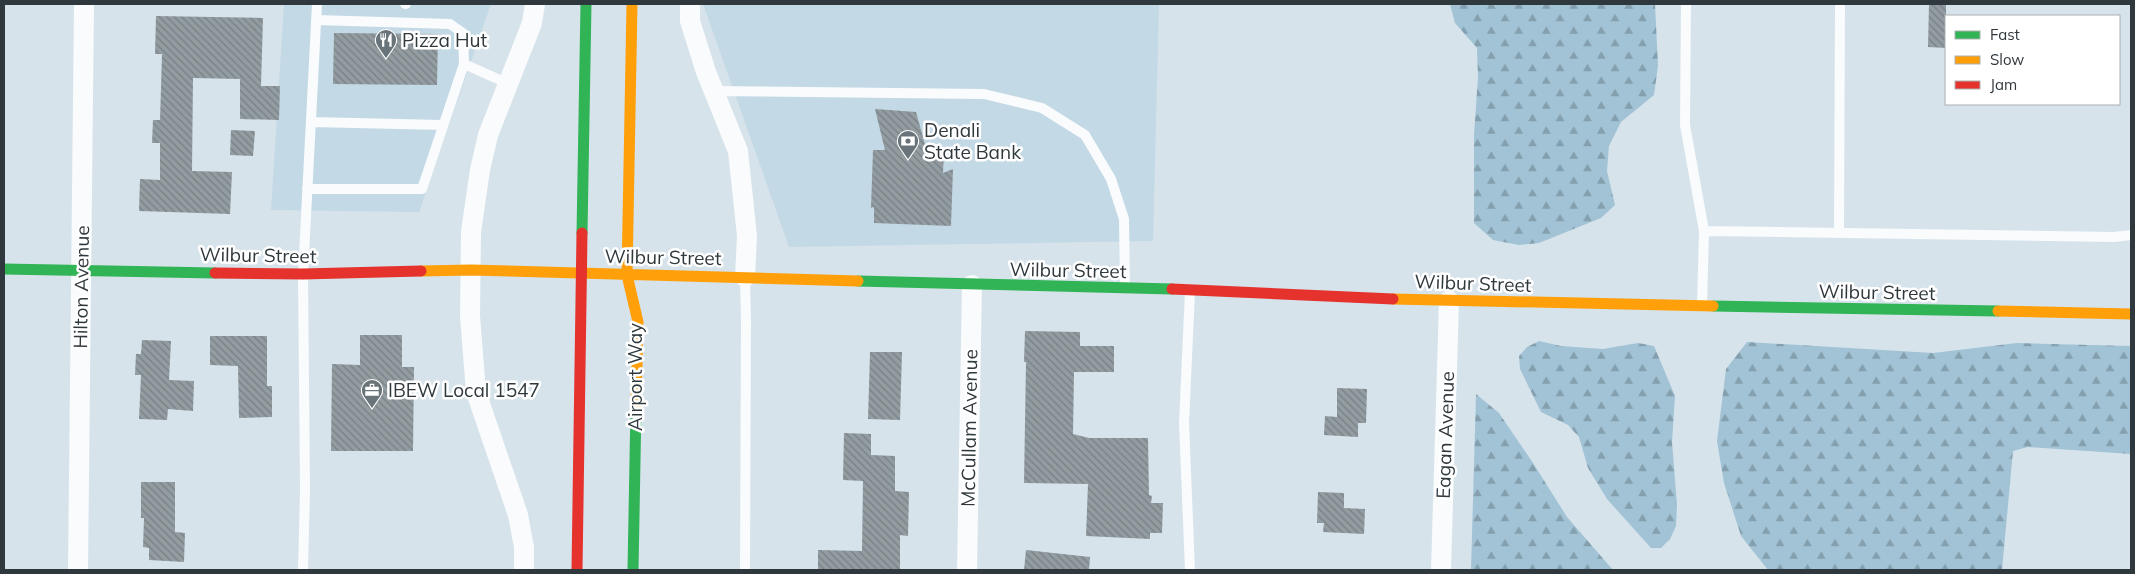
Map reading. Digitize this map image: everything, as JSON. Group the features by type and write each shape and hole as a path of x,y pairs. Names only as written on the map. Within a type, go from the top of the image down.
{"street":[{"name":"Hilton Avenue","path":"78,570 84,4"},
{"path":"524,570 524,547 518,515 476,392 470,316 471,232 488,135 532,23 535,4"},
{"path":"578,570 586,4"},
{"name":"Airport Way","path":"632,4 627,275 638,322 633,570"},
{"path":"690,4 690,21 714,91 738,151 747,236 745,276"},
{"name":"Wilbur Street","path":"4,269 303,274 471,270 583,272 627,275 745,276 972,285 1190,290 1449,301 2131,314"},
{"name":"McCullam Avenue","path":"967,570 972,285"},
{"name":"Eagan Avenue","path":"1440,570 1449,301"}],"lane":[{"path":"303,570 305,490 303,274 317,4"},
{"path":"1686,4 1685,126 1704,231 1702,306"},
{"path":"1839,232 1840,4"},
{"path":"307,189 422,189 464,64 463,33 450,24 316,20"},
{"path":"464,64 508,84"},
{"path":"714,91 984,94 1042,108 1085,135 1111,178 1124,219 1124,288"},
{"path":"311,122 443,125"},
{"path":"1704,231 2114,238 2131,235"},
{"path":"745,276 745,570"},
{"path":"1190,290 1184,423 1190,570"}],"shaded area":[{"path":"284,4 491,4 419,212 271,210"},
{"path":"703,4 1159,4 1153,241 789,247"}],"green space":[{"path":"1450,4 1655,4 1658,66 1654,95 1621,122 1609,146 1607,171 1615,205 1601,218 1539,243 1519,245 1493,240 1474,223 1474,135 1478,77 1477,48 1455,23"},
{"path":"1539,341 1561,346 1603,349 1638,343 1654,346 1675,396 1672,442 1677,505 1676,526 1670,539 1661,548 1651,548 1607,499 1588,468 1579,437 1568,425 1541,412 1520,369 1519,356 1527,347"},
{"path":"1747,342 1933,353 2017,343 2131,346 2131,454 2028,447 2013,451 2002,570 1768,570 1741,536 1724,483 1717,441 1726,369"},
{"path":"1476,394 1499,413 1567,517 1613,570 1471,570"}],"building":[{"path":"1929,4 1946,4 1945,48 1928,47"},
{"path":"156,16 263,18 261,86 280,86 279,120 240,119 240,79 193,78 192,171 232,172 230,214 139,211 140,179 160,180 160,143 152,143 153,120 160,120 162,54 155,54"},
{"name":"Pizza Hut","path":"334,33 438,34 437,85 333,84"},
{"name":"Denali State Bank","path":"875,109 916,112 926,148 944,148 943,173 953,169 951,226 874,223 874,207 871,208 873,150 885,150"},
{"path":"231,130 255,131 253,156 230,155"},
{"path":"1025,331 1080,332 1080,346 1114,346 1114,372 1074,372 1073,434 1089,438 1148,438 1149,495 1152,496 1151,503 1163,503 1162,533 1150,533 1150,539 1086,536 1088,484 1024,483"},
{"name":"IBEW Local 1547","path":"360,335 402,335 402,367 414,367 413,451 331,451 332,364 360,365"},
{"path":"210,336 267,336 267,386 272,386 272,417 239,418 238,366 210,365"},
{"path":"142,340 171,341 169,380 194,381 193,411 168,409 167,420 139,419 141,375 135,375 136,354 141,354"},
{"path":"870,352 902,352 900,420 868,419"},
{"path":"1337,388 1367,389 1366,423 1358,423 1358,437 1324,435 1325,416 1337,417"},
{"path":"844,433 871,434 871,455 895,456 895,491 909,492 908,536 900,535 900,570 818,570 818,550 862,551 863,481 843,480"},
{"path":"141,482 175,482 175,532 185,533 184,562 149,560 149,548 143,547 144,518 141,518"},
{"path":"1318,492 1344,493 1344,508 1365,509 1364,534 1323,532 1324,523 1317,523"},
{"path":"1026,550 1090,557 1089,570 1024,570"}],"traffic: fast":[{"path":"582,233 586,4"},
{"path":"4,269 215,273"},
{"path":"858,281 1172,289"},
{"path":"1713,306 1998,311"},
{"path":"633,570 636,406"}],"traffic: slow":[{"path":"632,4 627,275 638,322 636,406"},
{"path":"421,271 471,270 858,281"},
{"path":"1393,299 1713,306"},
{"path":"1998,311 2131,314"}],"traffic: jam":[{"path":"577,570 582,233"},
{"path":"215,273 303,274 421,271"},
{"path":"1172,289 1393,299"}],"place":[{"name":"Pizza Hut","path":"386,59"},
{"name":"Denali State Bank","path":"908,160"},
{"name":"IBEW Local 1547","path":"372,409"}]}
